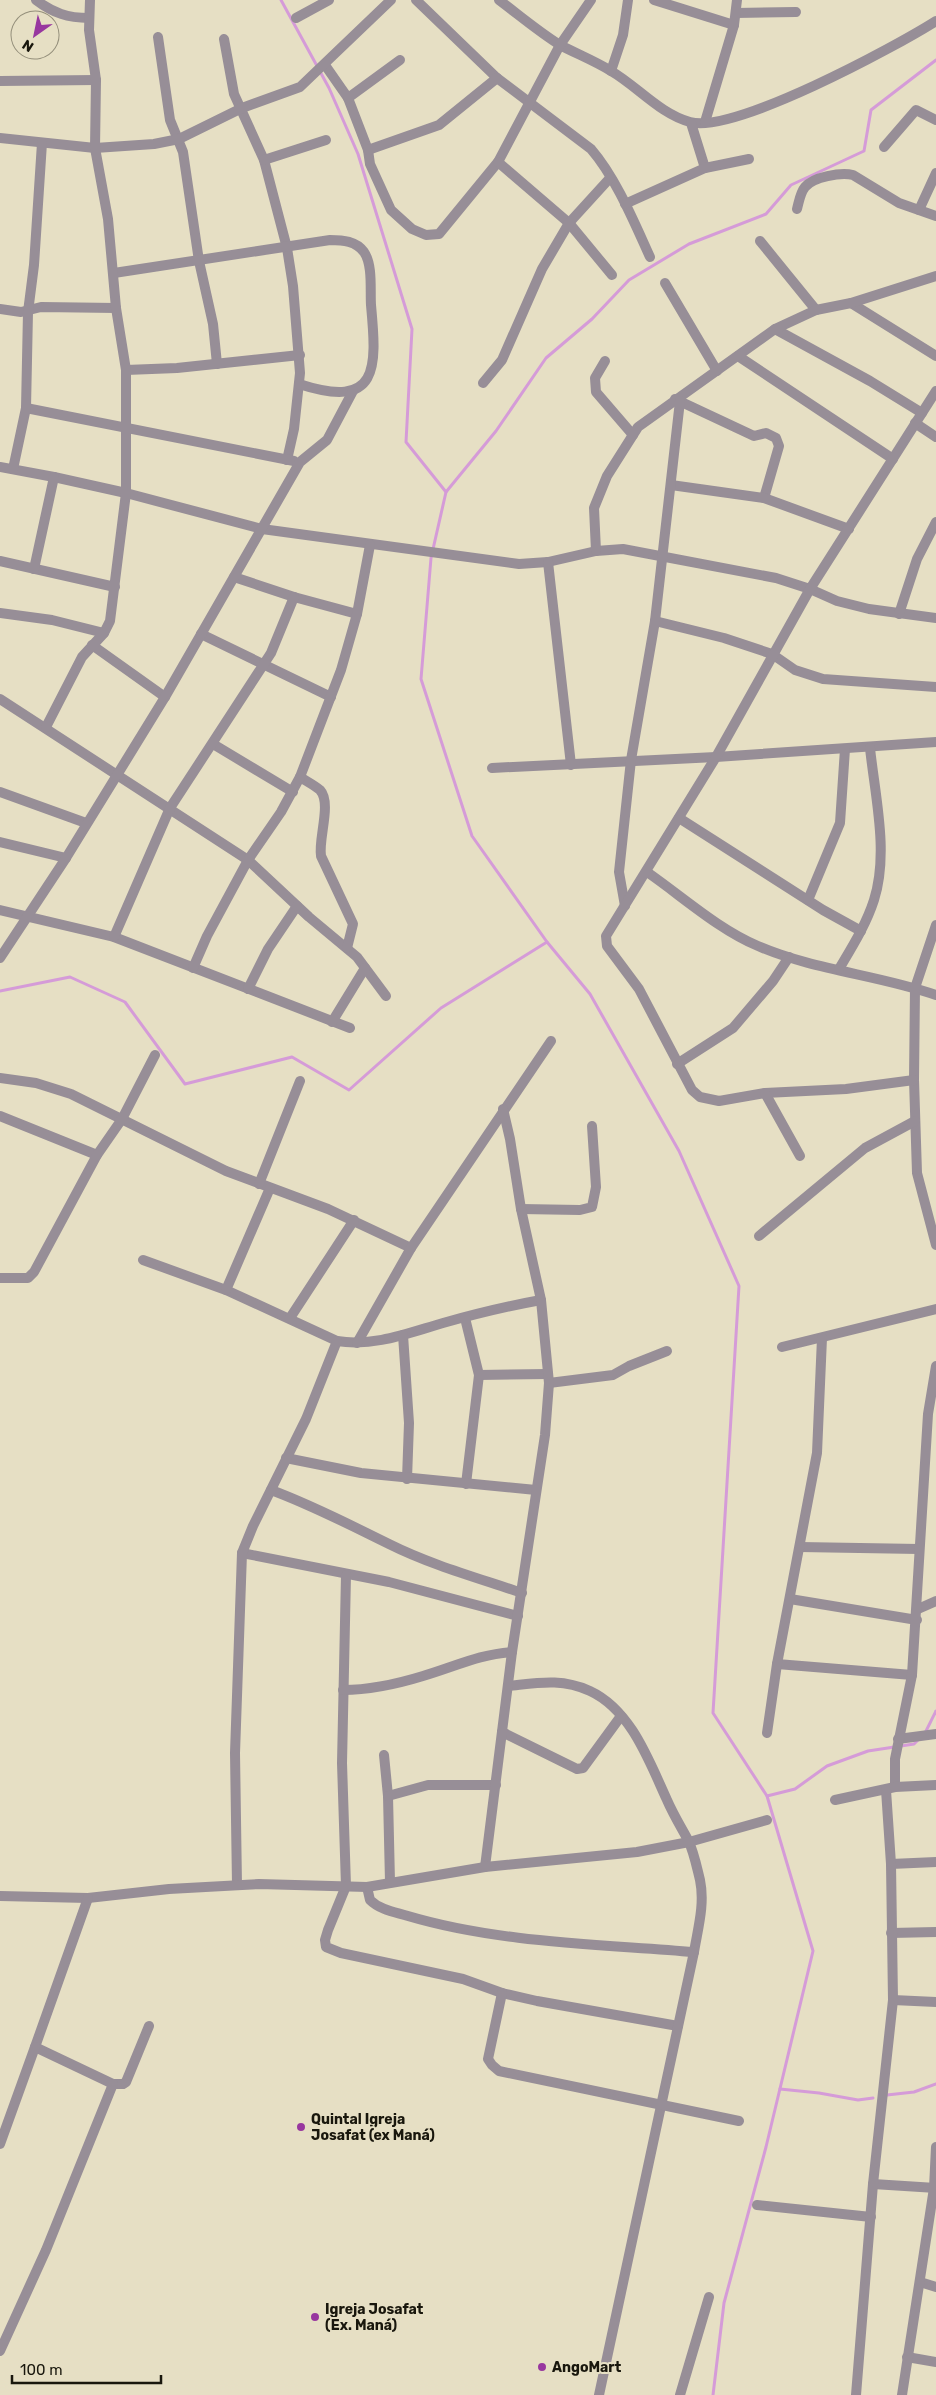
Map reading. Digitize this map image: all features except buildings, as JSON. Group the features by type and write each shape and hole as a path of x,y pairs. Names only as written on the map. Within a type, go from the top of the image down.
{"street":[{"path":"36,0 57,14 72,18 89,18"},
{"path":"46,727 76,668 104,632 112,611 126,493 126,370 116,308 108,219 95,148 96,80 89,18 90,0"},
{"path":"296,18 329,0"},
{"path":"0,138 95,148 154,144 179,139 242,108 297,88 324,66 391,0"},
{"path":"416,0 497,78 591,149 600,159 625,204 650,257"},
{"path":"499,0 560,45 612,71 664,110 691,123 730,120 759,110 825,80 936,21"},
{"path":"324,66 348,98 368,150 370,164 391,210 412,229 426,235 439,234 498,162 560,45 590,0"},
{"path":"612,71 623,35 628,0"},
{"path":"654,0 734,24"},
{"path":"705,122 734,24 737,0"},
{"path":"736,13 796,12"},
{"path":"158,38 170,120 183,152 217,364"},
{"path":"224,39 234,94 264,160 287,248 293,286 300,355 294,429 287,460"},
{"path":"348,98 400,60"},
{"path":"368,150 440,125 497,78"},
{"path":"0,81 96,80"},
{"path":"884,147 916,110 936,120"},
{"path":"691,123 705,168"},
{"path":"264,160 326,140"},
{"path":"12,469 26,408 28,312 34,265 42,143"},
{"path":"625,204 705,168 749,159"},
{"path":"498,162 569,223 612,275"},
{"path":"919,210 936,173"},
{"path":"798,209 806,186 818,179 848,174 853,175 899,203 936,216"},
{"path":"483,383 502,360 542,269 569,223 610,178"},
{"path":"0,958 66,858 165,697 300,462 327,440 353,391 370,372 375,350 368,260 357,246 343,240 114,273"},
{"path":"760,241 816,310"},
{"path":"596,551 594,508 607,476 638,427 775,329 816,310 851,303 936,276"},
{"path":"664,283 717,370"},
{"path":"851,303 936,356"},
{"path":"0,309 28,312 41,307 116,308"},
{"path":"775,329 870,381 922,413"},
{"path":"126,370 217,364 300,355"},
{"path":"738,356 893,459"},
{"path":"605,361 596,378 596,392 633,435"},
{"path":"299,384 330,392 353,391"},
{"path":"914,1080 846,1089 765,1092 719,1102 708,1100 692,1090 664,1033 639,989 607,946 606,936 716,757 810,589 936,391"},
{"path":"625,906 619,872 631,760 655,620 663,556 671,485 677,400"},
{"path":"677,400 754,436 766,433 776,438 779,446 764,498"},
{"path":"26,408 300,462"},
{"path":"915,423 936,437"},
{"path":"0,467 54,476 126,493 262,529 519,564 548,562 596,551 622,549 776,578 810,589 837,601 899,614 936,618"},
{"path":"34,569 54,476"},
{"path":"671,485 764,498 849,529"},
{"path":"899,614 917,560 936,522"},
{"path":"193,968 207,936 248,860 282,812 300,777 331,697 357,614 370,545"},
{"path":"0,561 115,588"},
{"path":"548,562 571,765"},
{"path":"234,577 294,597 357,614"},
{"path":"114,937 170,808 264,664 276,642 294,597"},
{"path":"0,613 52,620 104,632"},
{"path":"655,620 724,638 772,654 795,670 823,679 936,687"},
{"path":"201,634 331,697"},
{"path":"92,645 165,697"},
{"path":"0,699 46,727 248,860 297,906 347,948 386,996"},
{"path":"492,768 870,748 936,742"},
{"path":"213,744 293,792"},
{"path":"838,969 861,930 874,898 880,859 870,748"},
{"path":"808,900 840,823 845,749"},
{"path":"300,777 320,790 324,796 325,810 320,846 321,856 353,924 347,948"},
{"path":"0,792 86,823"},
{"path":"679,818 808,900 861,930"},
{"path":"0,842 66,858"},
{"path":"647,872 736,935 760,947 789,957 915,988 936,995"},
{"path":"248,989 268,950 297,906"},
{"path":"0,910 114,937 350,1028"},
{"path":"936,925 915,988 914,1080 917,1173 936,1245"},
{"path":"678,1064 733,1028 773,981 789,957"},
{"path":"332,1022 365,968"},
{"path":"357,1343 411,1248 503,1109 551,1041"},
{"path":"0,1278 28,1278 34,1272 97,1155 122,1119 155,1055"},
{"path":"0,1078 54,1088 94,1104 226,1171 354,1220 411,1248"},
{"path":"259,1184 300,1081"},
{"path":"765,1092 800,1156"},
{"path":"485,1867 512,1652 545,1435 549,1378 541,1300 521,1209 510,1139 503,1109"},
{"path":"1,1119 97,1155"},
{"path":"759,1236 865,1148 915,1121"},
{"path":"521,1209 587,1210 592,1208 596,1187 592,1126"},
{"path":"226,1290 270,1188"},
{"path":"290,1318 354,1220"},
{"path":"144,1260 226,1290 337,1341 357,1343 403,1335 541,1300"},
{"path":"782,1347 936,1309"},
{"path":"465,1318 479,1375 466,1484"},
{"path":"403,1335 409,1424 407,1479"},
{"path":"767,1733 777,1664 820,1430 822,1338"},
{"path":"237,1885 235,1753 242,1553 270,1490 306,1419 337,1341"},
{"path":"479,1375 549,1378 613,1375 667,1350"},
{"path":"856,2395 873,2184 893,2000 890,1788 898,1739 912,1675 918,1609 919,1548 928,1414 936,1366"},
{"path":"286,1458 328,1468 407,1479 536,1490"},
{"path":"270,1490 336,1518 389,1545 522,1593"},
{"path":"800,1546 919,1548"},
{"path":"242,1553 389,1582 518,1616"},
{"path":"346,1575 343,1690 346,1886 328,1930 326,1947 341,1953 463,1979 502,1993 537,2001 678,2026"},
{"path":"790,1599 917,1620"},
{"path":"918,1609 936,1601"},
{"path":"343,1690 360,1690 422,1677 491,1654 512,1652"},
{"path":"777,1664 912,1675"},
{"path":"508,1686 556,1681 590,1691 609,1703 621,1716 645,1751 672,1811 689,1842 701,1892 700,1915 694,1952 599,2395"},
{"path":"502,1732 577,1769 582,1768 621,1716"},
{"path":"898,1739 936,1734"},
{"path":"384,1755 388,1796 390,1882"},
{"path":"388,1796 428,1785 496,1785"},
{"path":"835,1800 890,1788 936,1785"},
{"path":"0,1896 88,1898 169,1889 237,1885 288,1884 367,1887 485,1867 618,1854 689,1842 766,1820"},
{"path":"891,1864 936,1862"},
{"path":"367,1887 370,1900 382,1909 466,1931 577,1943 694,1952"},
{"path":"0,2144 88,1898"},
{"path":"891,1933 936,1932"},
{"path":"502,1993 488,2059 499,2071 739,2121"},
{"path":"893,2000 936,2002"},
{"path":"35,2048 114,2084 123,2084 126,2082 149,2026"},
{"path":"0,2351 46,2250 114,2084"},
{"path":"902,2395 906,2357 933,2218 936,2147"},
{"path":"873,2184 935,2188"},
{"path":"757,2206 871,2217"},
{"path":"920,2282 936,2287"},
{"path":"680,2395 709,2297"},
{"path":"906,2357 936,2362"}],"waterway":[{"path":"0,991 70,977 125,1002 185,1084 292,1057 349,1090 441,1008 547,942 472,836 421,679 431,558 446,492 406,442 412,329 358,154 329,88 281,0"},
{"path":"446,492 496,431 546,358 592,319 629,280 689,244 766,214 791,185 864,151 871,110 936,60"},
{"path":"547,942 590,994 679,1151 739,1286 713,1713 767,1796 813,1951 766,2147 724,2303 713,2395"},
{"path":"925,1733 936,1711"},
{"path":"767,1796 795,1789 827,1766 868,1751 914,1744 919,1739"},
{"path":"887,2095 914,2092 936,2084"},
{"path":"780,2089 858,2100 873,2098"}],"place":[{"name":"Quintal Igreja Josafat (ex Maná)","path":"301,2127"},
{"name":"Igreja Josafat (Ex. Maná)","path":"315,2317"},
{"name":"AngoMart","path":"542,2367"}]}
